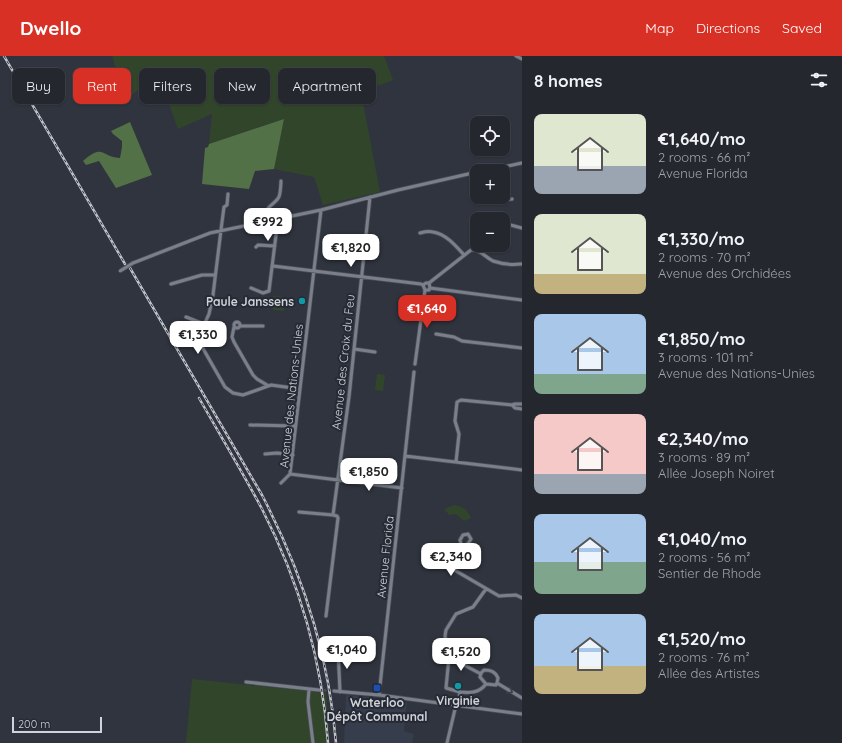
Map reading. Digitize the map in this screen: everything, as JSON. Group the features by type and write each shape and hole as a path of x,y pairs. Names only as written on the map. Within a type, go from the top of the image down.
{"street":[{"path":"516,56 522,59"},
{"path":"510,165 522,163"},
{"path":"120,271 133,263 210,233 221,232 321,210 470,174"},
{"path":"265,222 265,212 279,199 281,181"},
{"path":"228,194 227,205 224,208 211,305 201,332 201,345 225,387 233,393 242,395 267,385"},
{"name":"Avenue des Croix du Feu","path":"326,616 338,518 337,516 333,515 354,349 370,197"},
{"name":"Avenue des Nations-Unies","path":"321,210 290,474 402,488"},
{"path":"250,288 263,293 269,291 278,219"},
{"path":"510,225 522,228"},
{"path":"420,233 433,231 443,236 455,245 464,255"},
{"path":"256,247 258,245 275,246"},
{"path":"423,286 471,250 479,250 486,257 502,264 522,265 522,260"},
{"path":"273,266 421,284 425,290 415,364"},
{"path":"170,284 202,275 215,275"},
{"path":"429,283 430,288"},
{"path":"425,290 429,290 430,288 522,300"},
{"path":"186,317 204,324"},
{"path":"263,326 234,327 232,337 253,375 267,385 300,389"},
{"path":"436,334 454,337 462,341 522,348"},
{"path":"354,349 375,352"},
{"name":"Avenue Florida","path":"379,695 414,372"},
{"path":"257,379 259,388"},
{"path":"456,462 459,434 455,421 457,402 459,400 512,405 522,404"},
{"path":"512,405 515,408 522,408"},
{"path":"250,425 295,426"},
{"path":"265,454 277,453 292,455"},
{"path":"405,456 522,470"},
{"path":"281,483 290,474"},
{"path":"299,512 333,515"},
{"path":"462,548 460,540 463,535 468,534 470,536 470,541 454,558 451,566 456,571 499,596 517,596 522,598"},
{"path":"486,589 473,608 456,614 447,626 445,636 449,657 446,688 460,692 478,692 486,684"},
{"path":"338,649 340,692"},
{"path":"449,657 480,674 480,677 486,684 492,685 497,683 522,698"},
{"path":"480,674 484,670 491,670 495,672 498,678 497,683"},
{"path":"246,682 319,690"},
{"path":"309,689 308,702 313,743"},
{"path":"334,691 379,695 522,714"},
{"path":"447,743 460,692"}],"shaded area":[{"path":"346,695 407,702 404,731 414,734 412,743 344,743"}],"green space":[{"path":"112,56 384,56 393,80 376,86 376,68 278,68 278,104 363,104 380,192 323,205 314,177 274,169 284,119 209,144 212,114 178,129 169,104 206,104 206,68 139,68 139,90 131,95 131,68 116,68"},
{"path":"284,119 274,169 255,171 249,189 202,184 205,148 208,147 209,144"},
{"path":"130,122 152,175 116,188 99,161 86,165 83,161 99,152 120,158 122,141 111,131"},
{"path":"274,296 285,297 284,311 273,310"},
{"path":"377,374 385,375 383,391 375,390"},
{"path":"454,505 465,509 471,518 464,521 456,514 449,515 444,509"},
{"path":"192,679 326,693 329,726 328,743 186,743"}],"tunnel":[{"path":"319,690 334,691"}],"railway":[{"path":"4,56 125,264"},
{"path":"130,268 262,495 276,524 301,584 320,647 327,678 336,743"},
{"path":"199,398 262,509 275,536 298,593 314,652 325,713 328,743"}],"place":[{"name":"Paule Janssens","path":"302,301"},
{"name":"Virginie","path":"458,686"},
{"name":"Waterloo Dépôt Communal","path":"377,688"}]}
